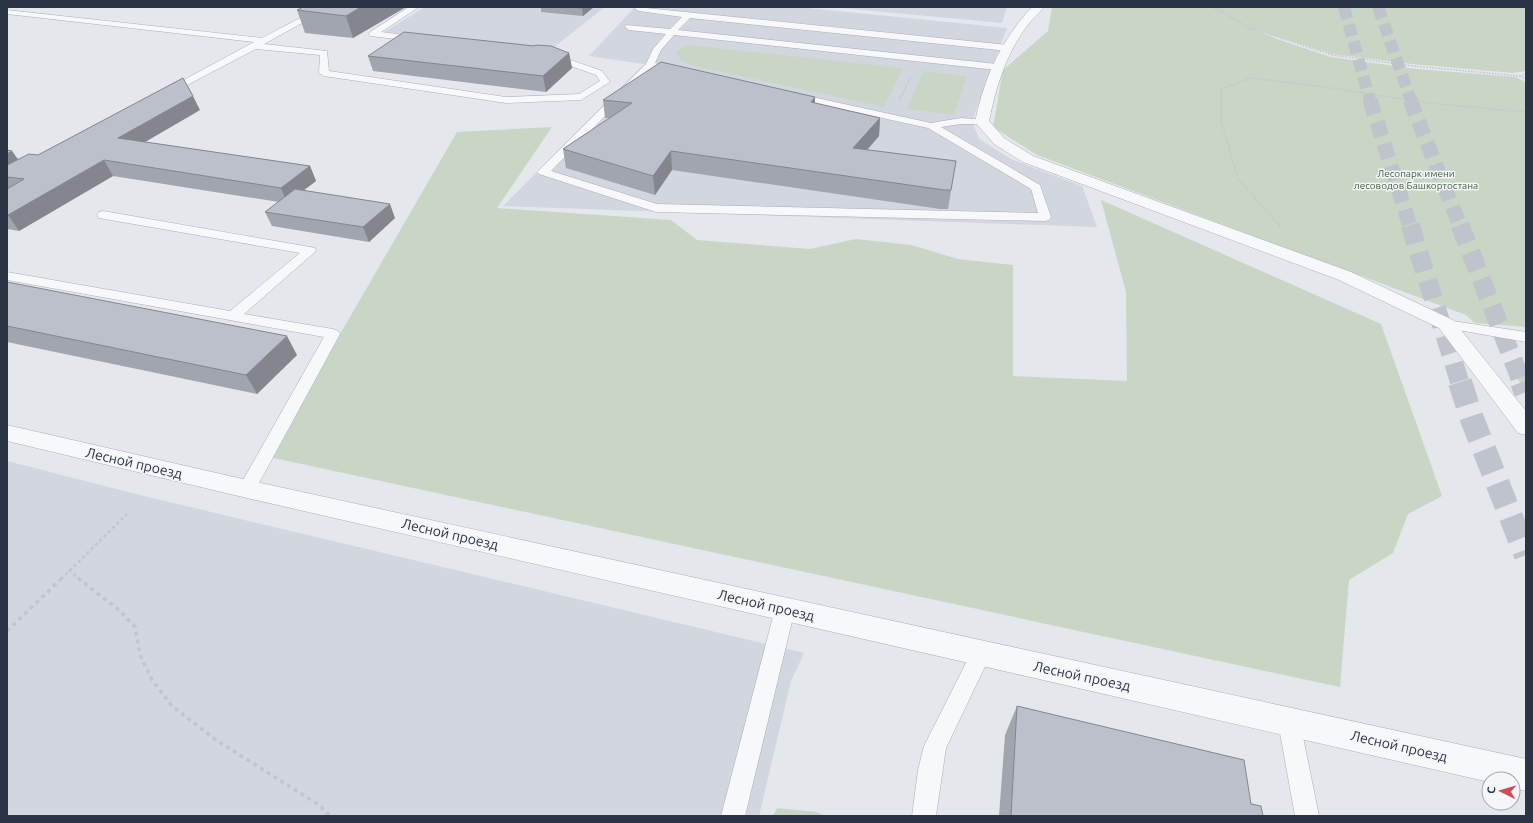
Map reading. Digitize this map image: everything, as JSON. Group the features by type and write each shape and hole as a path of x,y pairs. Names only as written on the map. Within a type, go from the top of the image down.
{"street":[{"path":"1038,7 1020,28 1008,48 998,67 987,95 982,122 999,141 1028,159 1345,276 1446,324 1526,427"},
{"name":"Лесной проезд","path":"7,433 247,489 1526,775"}],"lane":[{"path":"157,98 327,7"},
{"path":"415,7 373,34 430,41"},
{"path":"639,9 1008,48"},
{"path":"7,12 265,41"},
{"path":"688,15 657,49 650,65 543,172 656,208 1044,217 1036,187 931,126 783,94"},
{"path":"629,27 998,67"},
{"path":"255,46 324,53 324,73 506,100 581,97 604,82 599,73 552,56 544,55"},
{"path":"650,65 666,69"},
{"path":"931,126 961,121 982,122"},
{"path":"103,215 310,251 232,317"},
{"path":"7,276 333,334 247,489"},
{"path":"1446,324 1526,337"},
{"path":"733,816 785,609"},
{"path":"924,816 930,770 935,746 981,654"},
{"path":"1289,722 1307,816"}],"path":[{"path":"1212,7 1225,13 1247,27 1332,56 1414,66 1519,76 1526,75"},
{"path":"891,118 919,58"},
{"path":"1519,76 1526,80"},
{"path":"1282,230 1238,179 1221,120 1221,89 1251,78 1318,86 1437,104 1526,112"},
{"path":"7,631 127,514"},
{"path":"69,570 91,590 120,611 135,627 140,655 152,680 172,706 216,740 319,805 330,816"}],"shaded area":[{"path":"425,7 605,7 549,51 384,32"},
{"path":"635,7 798,7 1007,28 972,121 979,139 1011,159 1082,186 1097,227 503,206 644,64 589,56"},
{"path":"831,7 1007,7 1002,23"},
{"path":"7,461 144,496 804,653 791,681 759,816 7,816"}],"green space":[{"name":"Лесопарк имени лесоводов Башкортостана","path":"1052,7 1526,7 1526,71 1513,73 1412,64 1332,54 1254,29 1277,39 1331,57 1417,69 1516,77 1526,83 1526,327 1475,323 1466,315 1037,155 993,127 1003,70 1048,31"},
{"path":"687,45 903,68 884,107 695,66 682,61 676,52"},
{"path":"923,71 967,76 954,115 907,109"},
{"path":"552,127 497,208 671,220 697,240 810,249 856,239 911,245 958,259 1013,265 1013,376 1127,381 1126,292 1101,200 1381,324 1442,496 1408,514 1393,553 1349,580 1340,687 269,457 457,132"},
{"path":"1506,365 1526,367 1526,390"},
{"path":"777,808 816,812 827,816 773,816"}],"building":[{"path":"303,7 361,7 346,16 297,10"},
{"path":"404,32 534,46 551,46 569,53 543,76 368,56"},
{"path":"661,62 815,97 811,102 880,118 853,148 956,161 951,190 671,151 653,176 563,149 632,103 603,100"},
{"path":"183,78 193,96 118,138 310,166 281,188 104,160 7,215 7,189 24,179 7,177 7,165 29,154 38,155"},
{"path":"295,189 390,204 363,227 265,212"},
{"path":"7,282 287,336 246,375 7,326"},
{"path":"1017,706 1244,760 1251,804 1261,806 1263,816 1011,816"}],"tunnel":[{"path":"1344,7 1370,101"},
{"path":"1378,7 1411,101"},
{"path":"1370,100 1410,226"},
{"path":"1410,100 1460,226"},
{"path":"1410,225 1460,383"},
{"path":"1460,225 1522,383"},
{"path":"1460,382 1472,419 1526,555"},
{"path":"1522,382 1526,392"}]}
